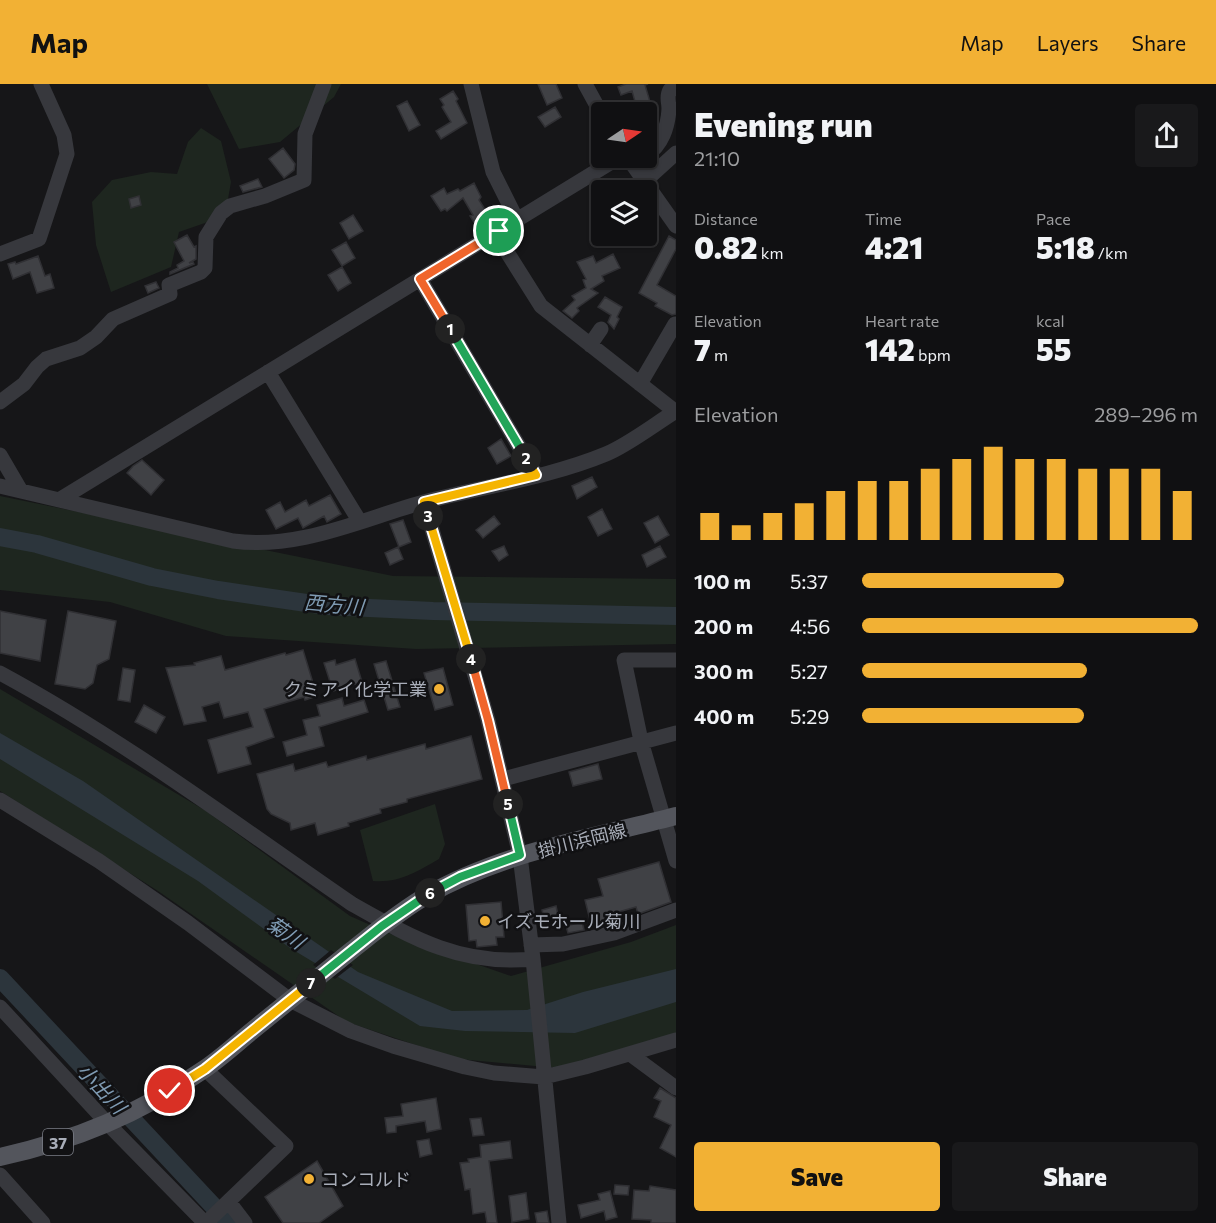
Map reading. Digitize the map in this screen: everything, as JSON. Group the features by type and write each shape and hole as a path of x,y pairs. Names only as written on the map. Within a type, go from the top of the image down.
{"main road":[{"name":"掛川浜岡線","path":"0,1157 36,1149 137,1111 205,1069 384,925 423,897 460,877 520,855 671,817"}],"street":[{"path":"0,254 39,239 67,154 64,135 41,84"},
{"path":"0,402 24,384 46,359 80,348 96,337 113,319 170,294 169,285 201,272 205,268 206,237 221,213 230,206 266,196 304,180 305,134 324,84"},
{"path":"471,84 493,172 517,220"},
{"path":"585,84 595,102"},
{"path":"657,145 662,139 668,120 667,95 670,90 676,88"},
{"path":"646,180 676,153"},
{"path":"59,500 495,233 613,168"},
{"path":"657,196 670,209 676,226"},
{"path":"0,486 233,541 255,544 287,541 424,502 536,475 608,453 676,412 541,306 495,233"},
{"path":"420,279 536,475"},
{"path":"640,384 675,324"},
{"path":"590,345 601,329"},
{"path":"268,372 360,522"},
{"path":"0,455 21,490"},
{"path":"424,502 488,720 520,855 533,957 559,1223"},
{"path":"676,660 624,660 641,741 671,817 676,861"},
{"path":"0,673 70,713 149,764 384,925 430,945 463,956 510,961 533,957 563,944 614,933 676,910"},
{"path":"503,779 676,733"},
{"path":"0,800 99,861 188,923 290,1000 351,1031 393,1046 494,1073 544,1075 676,1040"},
{"path":"0,1007 205,1223 286,1146 205,1069"},
{"path":"630,1054 676,1088"},
{"path":"0,1175 44,1223"},
{"path":"229,1202 245,1223"}],"shaded area":[{"path":"207,84 341,84 334,97 280,142 239,149"},
{"path":"201,128 221,141 231,182 225,216 179,232 171,267 111,292 96,245 92,202 112,180 151,172 177,174 188,142"},
{"path":"0,496 393,576 676,579 676,644 416,649 226,636 110,602 0,590"},
{"path":"0,689 206,811 350,916 393,935 511,976 631,942 676,925 676,1033 557,1068 458,1059 347,1022 158,891 0,791"},
{"path":"435,804 445,844 439,859 400,878 373,881 360,830"}],"water":[{"name":"菊川","path":"0,733 83,781 358,972 452,1011 527,1010 583,992 676,969 676,1002 575,1033 465,1031 420,1026 290,948 198,881 0,759"}],"pier":[{"path":"331,950 353,965 335,979 313,965"}],"building":[{"path":"538,84 556,84 562,98 547,105"},
{"path":"626,84 648,84 645,85 650,102 635,102 632,91 621,95 618,87"},
{"path":"453,91 467,123 441,139 436,131 451,122 440,99"},
{"path":"407,101 420,125 409,131 397,106"},
{"path":"555,107 561,117 545,127 538,117"},
{"path":"283,148 295,164 294,170 284,178 269,159"},
{"path":"258,179 262,187 243,192 240,186"},
{"path":"474,183 481,197 479,200 491,219 484,223 482,220 475,224 470,216 473,215 463,198 447,211 445,209 441,211 431,196 444,188 447,194 458,189 460,191"},
{"path":"139,196 141,205 131,208 129,199"},
{"path":"353,215 363,231 349,239 340,223"},
{"path":"187,235 194,247 196,246 196,259 189,263 194,264 170,274 178,268 177,265 184,261 174,242"},
{"path":"669,236 676,240 676,249 657,285 676,296 676,314 672,315 655,306 657,303 639,293"},
{"path":"346,242 355,258 342,266 332,250"},
{"path":"613,254 620,268 602,276 604,281 591,289 598,293 577,308 579,311 572,318 563,311 575,300 572,296 586,288 583,280 586,279 577,262 593,256 596,263"},
{"path":"38,256 45,276 50,274 54,288 37,293 30,272 13,279 8,264 15,262 16,264"},
{"path":"342,267 351,283 338,291 328,275"},
{"path":"156,282 159,288 148,293 145,286"},
{"path":"605,297 622,307 614,329 608,322 611,315 598,307"},
{"path":"501,439 511,456 497,464 488,448"},
{"path":"142,460 164,480 151,495 127,473"},
{"path":"592,477 597,487 577,499 572,486"},
{"path":"330,495 341,514 327,522 324,516 303,528 298,518 276,529 266,510 280,502 285,512 306,500 309,506"},
{"path":"602,509 612,529 598,536 588,517"},
{"path":"494,516 500,524 483,538 476,530"},
{"path":"658,516 669,535 655,543 644,523"},
{"path":"403,520 411,542 399,547 390,524"},
{"path":"504,546 508,555 499,561 492,551"},
{"path":"660,546 666,557 647,567 642,555"},
{"path":"398,547 403,559 390,565 385,553"},
{"path":"0,611 46,620 40,661 0,653"},
{"path":"68,611 116,621 109,659 97,665 93,683 85,689 55,684"},
{"path":"303,650 317,696 305,700 304,697 264,709 274,737 246,747 251,764 218,773 208,740 253,727 248,712 224,718 219,702 202,707 206,721 184,725 166,668 195,665 194,663 221,656 225,670"},
{"path":"355,659 362,682 333,691 324,663 335,660 336,665"},
{"path":"386,661 400,707 388,710 374,664"},
{"path":"123,668 135,670 130,702 118,700"},
{"name":"クミアイ化学工業","path":"443,668 453,705 435,710 424,673"},
{"path":"342,698 344,706 364,700 368,712 319,727 324,746 287,756 283,742 307,735 303,720 320,716 317,705"},
{"path":"144,705 165,717 156,733 135,722"},
{"path":"471,736 482,779 407,799 407,802 380,809 381,813 348,823 349,826 318,835 315,823 291,830 290,823 271,814 267,809 257,774 293,764 295,771 326,762 328,767 366,756 367,760 425,744 426,749"},
{"path":"598,764 602,779 573,786 569,772"},
{"path":"659,862 671,902 638,914 636,907 604,916 605,921 591,924 585,900 603,896 598,879"},
{"name":"イズモホール菊川","path":"501,902 504,937 496,937 497,945 477,947 476,940 469,941 466,905"},
{"path":"556,906 558,915 544,919 542,910"},
{"path":"582,922 584,930 568,933 566,926"},
{"path":"660,1088 676,1098 676,1157 660,1148 671,1125 654,1117 661,1101 654,1098"},
{"path":"436,1098 441,1129 427,1132 425,1121 396,1126 396,1132 387,1133 385,1118 403,1116 401,1104"},
{"path":"481,1118 484,1135 473,1136 470,1119"},
{"path":"429,1139 432,1154 420,1157 417,1141"},
{"path":"510,1141 512,1158 489,1161 497,1223 487,1223 485,1212 473,1214 470,1189 465,1190 460,1163 481,1157 480,1145"},
{"name":"コンコルド","path":"317,1161 343,1206 319,1223 283,1223 265,1197"},
{"path":"615,1185 629,1186 628,1195 614,1194"},
{"path":"650,1186 676,1190 676,1223 651,1223 651,1220 632,1219 634,1190 649,1191"},
{"path":"610,1191 617,1217 606,1220 604,1211 581,1218 578,1205 600,1200 598,1194"},
{"path":"526,1193 529,1219 512,1222 509,1196"},
{"path":"547,1211 549,1223 537,1223 535,1213"}],"waterway":[{"name":"西方川","path":"0,537 37,544 152,577 218,590 327,606 433,611 676,616"},
{"name":"小出川","path":"0,978 229,1223"}],"place":[{"name":"クミアイ化学工業","path":"439,689"},
{"name":"イズモホール菊川","path":"485,921"},
{"name":"コンコルド","path":"309,1179"}],"route":[{"path":"170,1091 205,1069 382,926 423,897 460,877 520,855 488,720 424,502 536,475 420,279 499,231"}]}
